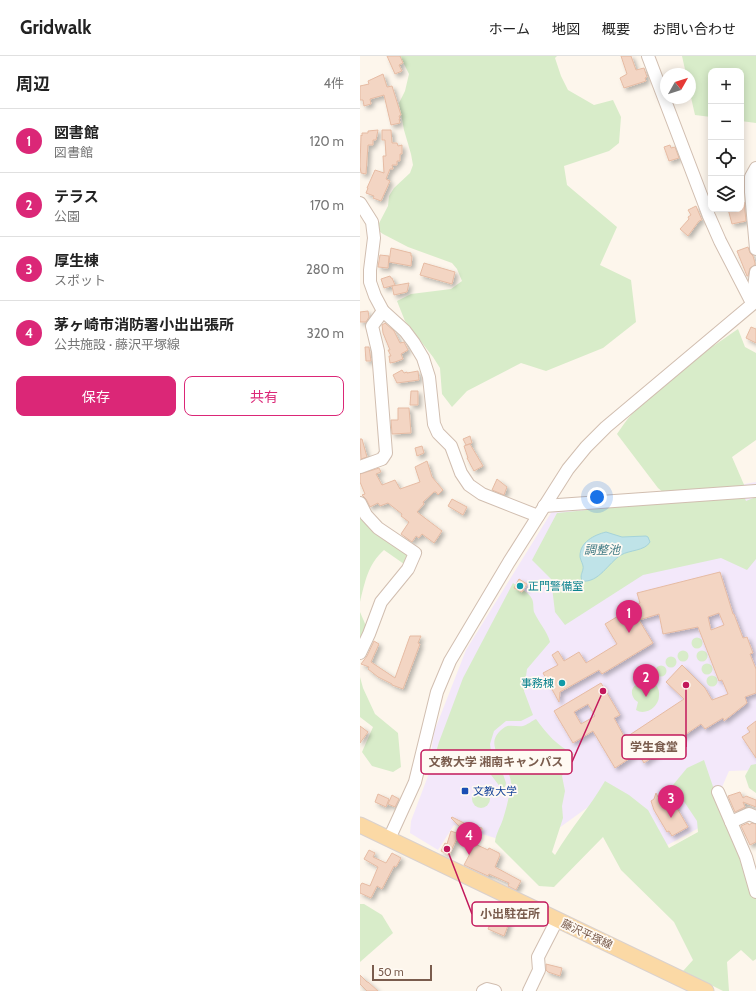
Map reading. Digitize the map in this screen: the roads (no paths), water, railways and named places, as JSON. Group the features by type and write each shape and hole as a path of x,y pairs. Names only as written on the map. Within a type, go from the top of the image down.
{"main road":[{"name":"藤沢平塚線","path":"360,825 706,991"}],"street":[{"path":"648,56 709,216 720,241 754,306"},
{"path":"756,168 751,177 751,192 756,249"},
{"path":"360,203 372,222 374,238 370,282 375,296 383,311 405,331 423,358 429,377 434,424 438,433 451,446 461,473 469,485 482,494 541,511 756,491"},
{"path":"390,839 415,782 437,692 450,660 568,469 606,427 754,306 756,272"},
{"path":"360,467 382,459 386,453 378,351 372,326 383,311"},
{"path":"360,503 366,515 378,528 415,553 408,569 381,602 360,653"},
{"path":"718,792 746,856 756,892"},
{"path":"731,822 749,814 756,817"},
{"path":"746,856 756,848"},
{"path":"528,991 538,970 538,957 557,920"},
{"path":"483,991 487,989 495,991"}],"water":[{"name":"調整池","path":"606,532 622,537 646,536 650,542 641,549 624,553 616,558 603,572 593,579 582,581 581,576 583,567 580,556 582,547 592,537"}],"place":[{"name":"正門警備室","path":"520,586"},
{"name":"図書館","path":"629,633"},
{"name":"事務棟","path":"562,683"},
{"name":"学生食堂","path":"686,685"},
{"name":"文教大学 湘南キャンパス","path":"603,691"},
{"name":"テラス","path":"646,697"},
{"name":"文教大学","path":"465,791"},
{"name":"厚生棟","path":"671,818"},
{"name":"小出駐在所","path":"447,849"},
{"name":"茅ヶ崎市消防署小出出張所","path":"469,855"}]}
